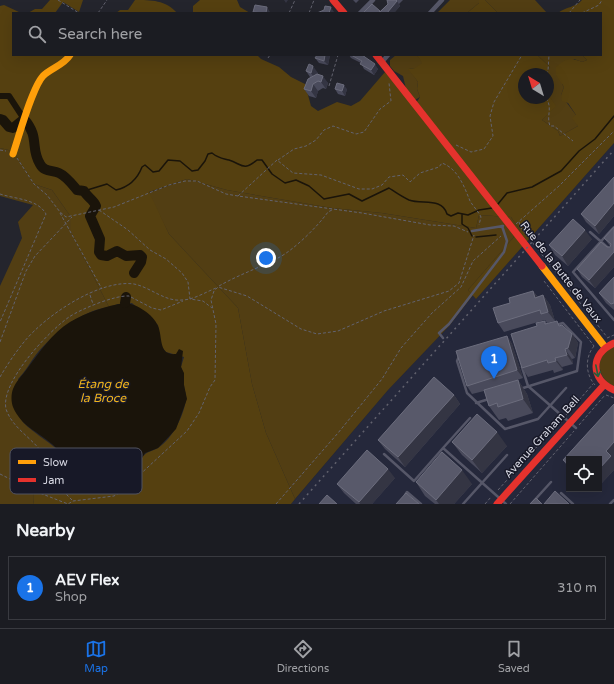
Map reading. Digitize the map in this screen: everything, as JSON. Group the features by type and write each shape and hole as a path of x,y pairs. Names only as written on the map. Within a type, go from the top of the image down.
{"street":[{"path":"333,0 343,12"},
{"path":"361,12 374,0"},
{"path":"431,12 442,0"},
{"path":"14,154 36,88 43,76 67,60 69,56"},
{"name":"Rue de la Butte de Vaux","path":"377,56 499,212 507,225 605,347"},
{"path":"382,62 387,56"},
{"path":"614,343 605,347 597,358 595,366 596,373 604,385 614,390"},
{"name":"Avenue Graham Bell","path":"501,503 573,426 604,385"}],"lane":[{"path":"472,231 507,225"},
{"path":"443,338 439,333 449,324 504,252 506,241 504,233 507,225"},
{"path":"614,227 573,272 614,320"},
{"path":"590,232 614,253"},
{"path":"596,300 601,295"},
{"path":"513,391 577,371 581,342 563,323 549,327"},
{"path":"463,351 458,357 457,361 467,393 505,429 538,419 566,388"},
{"path":"522,365 528,386 573,426"},
{"path":"476,403 491,398"},
{"path":"384,454 414,481 470,418"},
{"path":"443,448 494,494 501,503"},
{"path":"463,504 507,455"},
{"path":"531,504 551,482"},
{"path":"403,497 407,492 421,504"},
{"path":"561,493 573,504"},
{"path":"610,504 614,500"}],"path":[{"path":"58,0 77,12"},
{"path":"99,12 107,0"},
{"path":"289,12 295,0"},
{"path":"309,12 314,0"},
{"path":"570,12 580,0"},
{"path":"584,12 599,5 602,0"},
{"path":"329,86 338,56"},
{"path":"448,146 461,147 471,152 484,149 492,136 490,116 494,102 521,56"},
{"path":"548,68 549,56"},
{"path":"238,196 277,160 294,149 306,146 316,140 324,130 333,126 356,134 364,132 380,109 391,102 388,85 389,80 393,77"},
{"path":"549,104 551,108 548,123 550,126 554,126 573,141"},
{"path":"507,225 519,222 559,186 614,131"},
{"path":"14,154 34,184 54,202 102,290"},
{"path":"218,287 247,296 304,331 317,334 328,334 384,311 449,291 459,283 471,243 478,230 481,217 479,212 471,203 466,188 456,172 450,166 442,163 439,167 420,173 410,182 403,175 389,177 382,185 372,189 359,189 321,175 293,173 277,160"},
{"path":"60,212 66,217 114,207 169,185 185,181 197,181 226,194 362,213 430,225 454,226 467,232"},
{"path":"0,194 26,200 43,210 46,214 0,322"},
{"path":"38,448 10,418 6,407 6,394 16,373 44,340 69,317 94,304 124,296 129,296 152,308 161,310 218,287 234,277 279,258 308,236 332,209"},
{"path":"98,210 128,230 150,250 166,259 182,274 188,282 190,298"},
{"path":"0,342 26,271 34,256 62,230 65,224 73,216"},
{"path":"519,222 521,228 607,338"},
{"path":"276,504 338,433 372,391 401,348 432,312 461,287 473,261 504,233"},
{"path":"543,279 594,346"},
{"path":"0,377 25,341 60,310 90,294 125,284 135,284 168,298 184,300"},
{"path":"142,473 187,431 199,414 216,375 216,324 212,308 213,294 218,287"},
{"path":"90,294 94,304"},
{"path":"190,298 203,301 212,308"},
{"path":"486,504 593,384"},
{"path":"510,504 573,426 606,395"},
{"path":"0,475 10,479"},
{"path":"44,494 67,504 73,501 114,496 117,494"},
{"path":"66,494 73,501"}],"shaded area":[{"path":"50,0 83,0 79,12 63,2 56,12 30,12 35,9 42,9"},
{"path":"135,0 163,3 168,5 176,12 117,12 120,10 128,10"},
{"path":"200,0 237,0 240,7 248,12 193,12 193,6"},
{"path":"450,0 479,0 479,3 468,12 438,12"},
{"path":"479,0 485,0 497,12 468,12 479,3"},
{"path":"485,0 535,0 546,12 497,12"},
{"path":"582,0 614,0 614,143 476,299 468,290 520,230 511,217 479,215 476,228 382,213 332,208 227,190 187,179 149,192 169,234 238,308 252,384 266,433 295,499 291,504 34,504 33,494 142,494 142,458 147,453 158,448 168,439 180,420 185,407 186,396 181,367 184,357 166,352 161,346 158,325 132,303 118,304 109,307 71,232 71,217 52,190 34,184 13,151 0,148 0,6 4,5 19,12 12,12 12,56 258,56 261,59 279,67 291,77 305,84 311,106 318,111 337,102 351,106 360,101 385,72 414,106 420,97 417,89 418,82 408,69 415,68 422,63 418,56 538,56 550,67 518,68 518,104 554,103 556,106 542,120 558,131 560,136 578,126 572,118 576,115 568,103 562,101 561,95 564,87 556,75 556,67 562,62 571,59 582,62 587,60 583,56 602,56 602,12 560,12"},
{"path":"395,56 418,56 423,63 416,68 409,69 418,82 417,89 420,97 415,100 406,89 403,76 394,71 390,66 390,60"},
{"path":"538,56 583,56 587,60 582,62 574,59 562,84 564,87 561,95 576,115 578,126 560,136 558,131 542,120 555,106 554,68 549,68"},
{"path":"614,143 614,504 291,504 388,390 449,326 473,295 476,299"},
{"path":"0,148 13,151 34,184 52,190 71,217 71,232 109,307 98,309 77,318 58,332 35,356 18,379 20,415 23,423 55,448 10,448 10,494 33,494 34,504 0,504 0,286 22,238 18,222 33,205 0,196"},
{"path":"187,179 227,190 332,208 382,213 476,228 479,215 511,217 520,230 468,290 473,295 449,326 388,390 295,499 266,433 252,384 238,308 169,234 148,193"},
{"path":"614,346 614,386 603,377 600,366 603,354"}],"water":[{"name":"Étang de la Broce","path":"125,303 135,305 144,310 156,322 162,345 166,352 176,354 179,349 183,351 181,367 184,373 184,385 187,399 176,429 158,448 145,453 142,458 142,448 57,448 25,424 16,414 13,407 12,393 14,386 52,337 76,318 111,306"}],"building":[{"path":"387,0 397,1 388,12 380,12 388,4"},
{"path":"372,4 380,11 379,12 364,12"},
{"path":"255,5 267,7 266,12 253,12"},
{"path":"325,6 331,7 329,12 319,12 324,10"},
{"path":"316,56 325,56 324,61 315,58"},
{"path":"353,56 363,56 375,64 371,70 360,64 362,61"},
{"path":"309,64 313,66 311,73 306,71"},
{"path":"317,74 323,76 321,82 318,81 313,84 311,91 304,89 308,79"},
{"path":"337,83 344,85 342,91 335,89"},
{"path":"614,177 614,203 595,226 581,214"},
{"path":"573,219 585,230 562,256 549,245"},
{"path":"614,227 614,252 589,280 577,269 601,242 607,247 610,247 611,244 604,238"},
{"path":"614,277 614,303 611,304 599,293"},
{"path":"533,291 535,298 543,295 548,312 541,314 540,310 498,323 493,308 510,303 509,298"},
{"path":"545,321 545,324 557,321 559,326 562,325 572,334 568,348 565,349 567,355 555,358 556,361 548,363 547,360 522,368 511,334 537,326 536,323"},
{"path":"507,336 517,370 467,386 456,351"},
{"path":"434,377 454,395 398,457 378,440"},
{"path":"518,380 523,399 498,407 497,403 489,406 484,390"},
{"path":"614,404 614,442 606,451 611,456 602,466 602,456 567,456"},
{"path":"477,414 497,432 472,460 452,442"},
{"path":"367,450 388,469 359,502 337,484"},
{"path":"442,452 462,470 436,500 416,482"},
{"path":"555,491 569,504 544,504"},
{"path":"406,493 419,504 396,504"},
{"path":"327,495 337,504 319,504"},
{"path":"536,498 542,504 530,504"}],"waterway":[{"path":"0,96 9,96 24,119"},
{"path":"498,204 507,193 532,187 561,171 579,151 595,139 614,116"},
{"path":"0,119 3,120 9,127 13,128 24,119 32,131 37,158 42,167 46,170 59,173 64,176 77,190 84,191 95,204 96,206 90,216 100,239 99,252 101,255 107,256 117,251 126,256 140,255 142,257 141,262 134,273"},
{"path":"84,191 107,184 116,190 121,189 129,185 138,176 142,167 145,165 153,172 159,171 168,160 180,161 192,171 198,170 208,154 212,153 218,157 243,166 249,166 257,160 262,160 272,174 285,183 296,180 309,186 324,199 349,194 362,201 389,188 409,200 431,202 441,205 447,214 451,216 458,213 468,215 479,210 492,208"},
{"path":"462,215 462,224 468,228 472,236"},
{"path":"476,237 496,235"},
{"path":"125,303 126,297"}],"railway":[{"path":"299,504 614,150"}],"traffic: slow":[{"path":"13,154 30,101 39,82 46,73 69,56"},
{"path":"542,266 605,347"}],"traffic: jam":[{"path":"333,0 343,12"},
{"path":"377,56 542,266"},
{"path":"614,343 600,353 596,366 600,380 614,390"},
{"path":"497,504 604,385"}],"place":[{"name":"AEV Flex","path":"494,379"}]}
